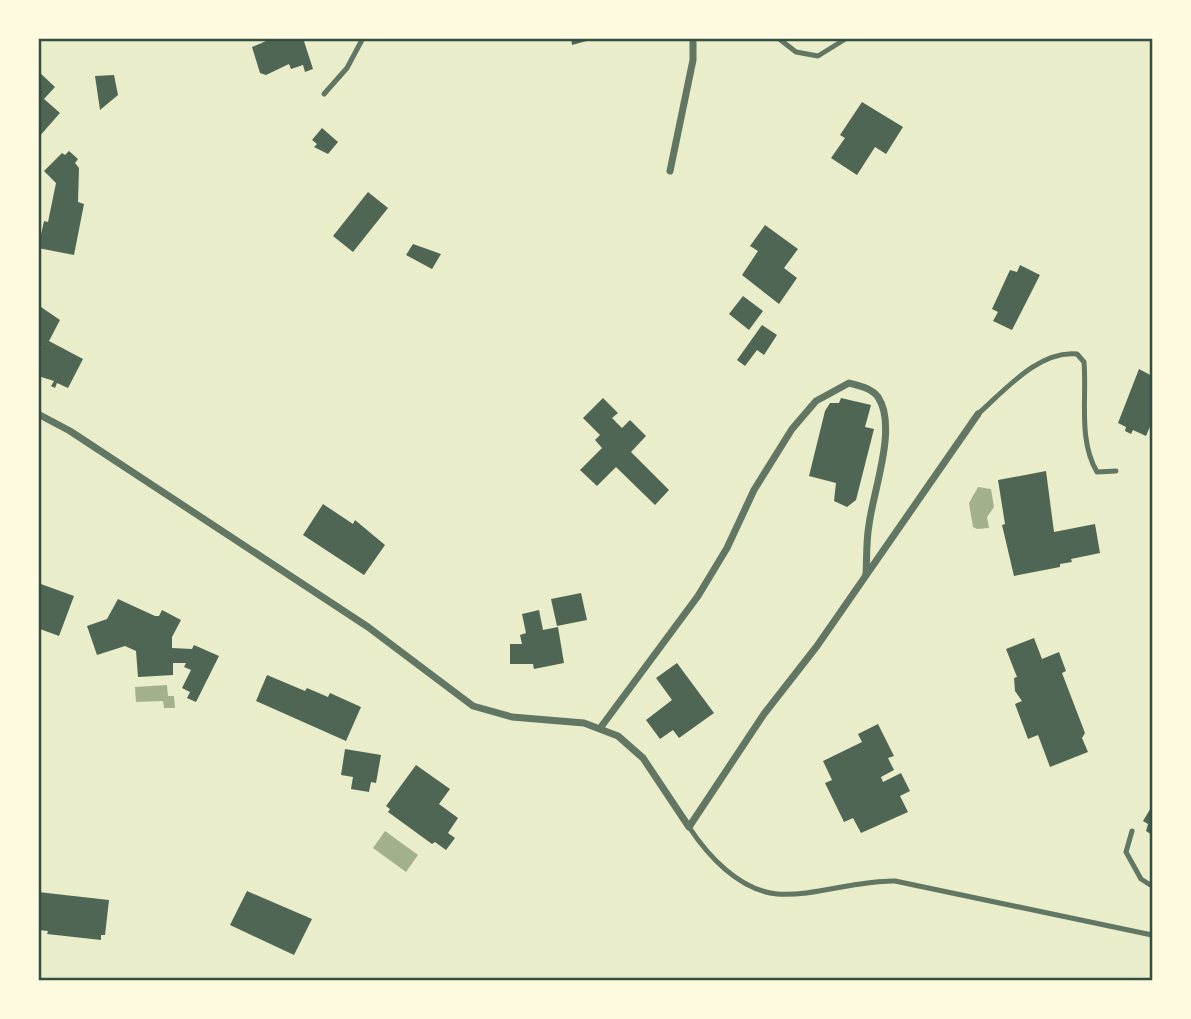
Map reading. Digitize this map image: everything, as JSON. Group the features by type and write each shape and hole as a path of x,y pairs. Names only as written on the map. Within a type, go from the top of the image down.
{"street":[{"path":"670,171 693,60 693,38"},
{"path":"601,727 698,596 727,548 754,490 792,429 816,401 849,383 868,388 877,396 886,415 884,448 868,528 866,575"},
{"path":"38,414 70,431 368,627 473,706 512,717 584,723 601,727 618,736 643,758 688,827 764,714 817,646 978,414"}],"lane":[{"path":"324,94 346,68 363,38"},
{"path":"778,38 796,52 818,56 847,38"},
{"path":"978,414 1034,366 1057,353 1077,354 1084,362 1085,436 1090,460 1097,472 1116,471"},
{"path":"688,827 706,853 731,874 776,894 869,881 895,881 1153,935"},
{"path":"1132,831 1126,852 1141,879 1153,886"}],"shaded area":[{"path":"978,487 991,489 994,507 987,517 989,528 973,527 969,503"},
{"path":"167,685 168,696 174,696 175,708 164,708 163,701 136,702 135,687"},
{"path":"385,831 418,855 406,872 373,848"}],"building":[{"path":"273,38 303,38 313,69 305,72 303,65 291,69 289,64 266,75 260,73 252,47"},
{"path":"571,38 594,38 594,39 572,45"},
{"path":"38,71 55,87 44,99 60,113 38,138"},
{"path":"114,75 118,95 100,110 95,76"},
{"path":"862,102 903,127 886,154 875,147 857,175 831,158 845,138 840,135"},
{"path":"322,128 338,142 328,154 314,147 317,144 312,140"},
{"path":"69,151 78,159 75,163 79,168 78,202 84,204 74,255 38,248 44,221 48,222 56,183 44,171 62,153 65,155"},
{"path":"368,192 388,208 353,252 333,236"},
{"path":"765,225 798,249 784,268 797,278 779,304 742,275 758,251 750,246"},
{"path":"413,244 441,254 432,269 406,255"},
{"path":"1020,265 1040,275 1012,330 993,321 998,312 992,309 1010,270 1017,272"},
{"path":"743,296 763,311 749,330 729,314"},
{"path":"38,305 60,320 49,341 83,359 68,388 57,383 55,388 51,386 54,381 38,376 38,349 42,347 38,346"},
{"path":"762,325 777,335 764,355 757,350 745,366 737,360"},
{"path":"1139,369 1152,376 1152,422 1146,436 1133,430 1131,434 1125,431 1126,427 1118,423"},
{"path":"603,398 618,413 612,418 622,428 630,420 646,436 631,452 669,490 655,505 616,467 597,486 580,470 602,448 595,440 600,435 583,418"},
{"path":"841,398 871,405 865,427 874,429 856,500 847,507 834,501 836,483 809,476 825,411 830,403 839,403"},
{"path":"1046,471 1054,532 1095,524 1100,553 1071,559 1072,562 1060,564 1060,567 1014,576 1002,525 1005,524 998,480"},
{"path":"323,504 353,524 355,520 385,545 364,575 303,535"},
{"path":"38,583 74,596 59,636 40,629"},
{"path":"581,593 587,620 557,626 551,599"},
{"path":"118,599 155,616 159,616 162,610 181,620 172,637 172,648 192,649 194,645 219,656 196,702 187,698 190,692 182,688 191,670 184,667 186,663 173,663 173,675 138,677 136,651 125,646 97,655 87,626 107,619"},
{"path":"539,610 543,630 558,627 564,663 534,669 533,664 510,664 510,644 522,644 520,635 526,633 522,614"},
{"path":"1034,638 1042,659 1059,652 1066,671 1062,673 1085,733 1082,738 1088,752 1050,767 1038,735 1028,739 1015,704 1022,701 1015,691 1014,678 1017,677 1006,649"},
{"path":"677,663 714,713 679,738 673,730 660,739 646,720 672,700 656,678"},
{"path":"267,675 305,691 307,688 328,697 330,693 361,707 346,741 256,701"},
{"path":"878,724 894,756 888,758 894,770 881,777 883,782 901,773 910,791 900,796 908,812 861,833 853,818 844,822 825,783 832,780 823,761 862,742 858,734"},
{"path":"345,749 381,755 376,783 371,782 369,792 351,789 353,777 341,775"},
{"path":"416,765 450,789 439,804 458,818 448,833 455,838 446,850 435,842 432,844 388,812 390,809 386,806"},
{"path":"1152,806 1152,835 1146,831 1148,824 1143,821"},
{"path":"247,891 312,919 294,955 230,925"},
{"path":"38,892 109,900 105,935 101,935 101,940 47,934 48,931 38,930"}]}
